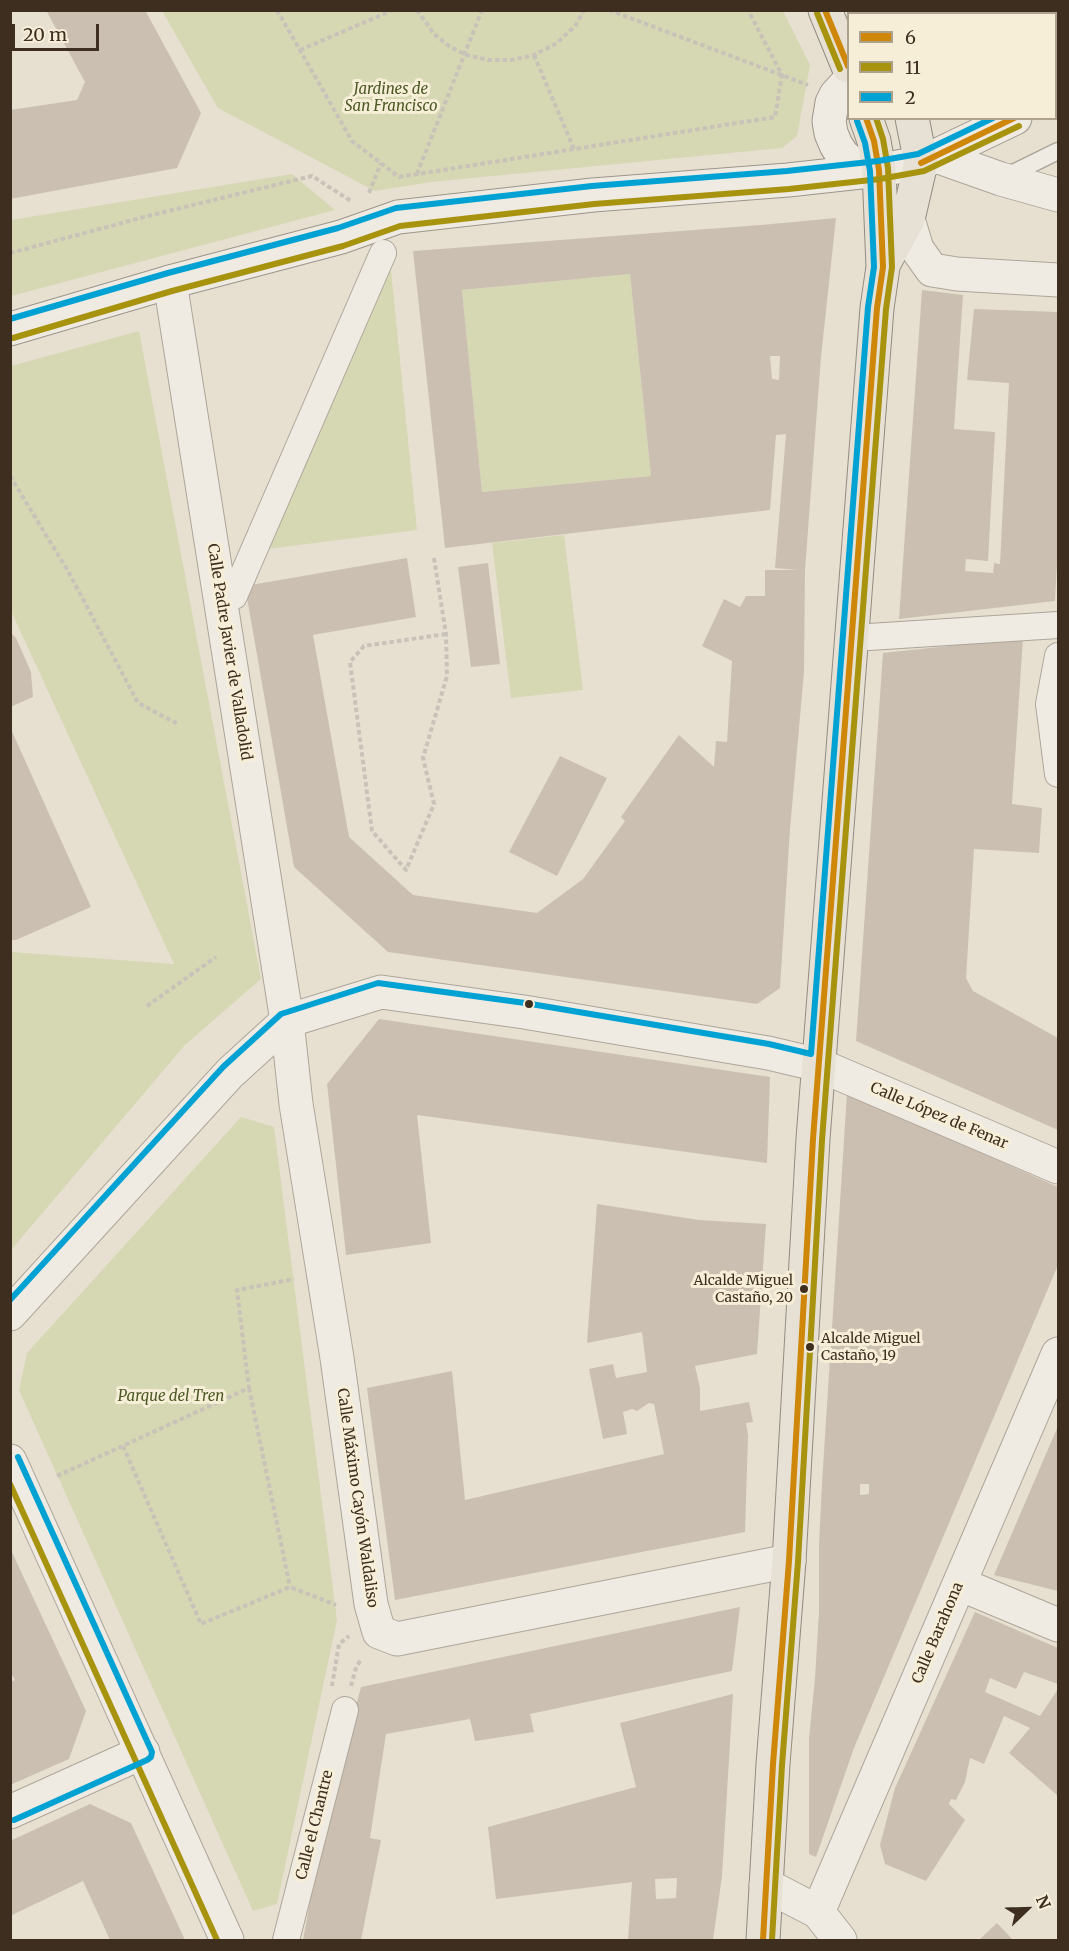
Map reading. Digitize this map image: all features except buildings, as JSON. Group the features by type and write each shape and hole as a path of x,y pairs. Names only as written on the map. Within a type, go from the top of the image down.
{"main road":[{"path":"825,10 847,61"},
{"path":"763,1941 772,1764 789,1562 813,1139 877,308 883,267 879,170 874,141 867,120"},
{"path":"883,267 945,146 914,120"}],"street":[{"path":"847,84 832,103 829,121 831,133 843,156 864,168 879,170"},
{"path":"10,329 170,282 341,237 398,217 593,195 788,180 879,170 1010,120"},
{"path":"945,146 1001,179 1052,187"},
{"path":"908,219 916,249 932,270 957,274 1059,280"},
{"path":"234,596 382,253"},
{"name":"Calle Padre Javier de Valladolid","path":"170,282 287,1021"},
{"path":"853,638 1059,625"},
{"path":"1059,656 1049,704 1059,774"},
{"name":"Calle López de Fenar","path":"287,1021 381,992 524,1012 768,1053 819,1065 1059,1167"},
{"path":"10,1314 230,1073 287,1021"},
{"name":"Calle Máximo Cayón Waldaliso","path":"287,1021 296,1104 337,1358 371,1604 380,1632 397,1639 789,1562"},
{"name":"Calle Barahona","path":"818,1912 1059,1354"},
{"path":"10,1461 227,1941"},
{"path":"960,1584 1059,1625"},
{"name":"Calle el Chantre","path":"286,1941 345,1710"},
{"path":"10,1812 143,1752"},
{"path":"766,1885 818,1912 840,1941"}],"lane":[{"path":"1001,179 1059,151"}],"path":[{"path":"277,10 352,141 399,177 775,117 782,75 748,10"},
{"path":"300,50 393,10"},
{"path":"417,10 434,34 449,46 466,55 489,60 511,60 534,55 557,43 576,25 584,10"},
{"path":"417,174 482,10"},
{"path":"490,10 509,10"},
{"path":"609,10 813,87"},
{"path":"534,55 574,149"},
{"path":"367,200 381,163"},
{"path":"10,253 312,176 355,204"},
{"path":"10,476 68,571 138,702 178,724"},
{"path":"434,558 446,634 447,676 423,758 434,804 406,870 372,831 350,662 364,646 446,634"},
{"path":"147,1006 216,957"},
{"path":"290,1587 249,1388 237,1290 294,1279"},
{"path":"57,1476 249,1388"},
{"path":"123,1446 201,1623 290,1587 336,1605"},
{"path":"345,1710 332,1689 339,1644 349,1636"},
{"path":"356,1668 361,1659"}],"green space":[{"name":"Jardines de San Francisco","path":"162,11 783,11 810,65 797,136 782,148 431,182 375,191 218,108"},
{"path":"1058,11 1058,51 1057,12 925,12"},
{"path":"292,174 335,210 11,296 11,220"},
{"path":"391,270 417,530 268,549"},
{"path":"630,274 651,476 482,492 462,290"},
{"path":"139,331 261,979 185,1045 11,1250 11,952 174,964 11,611 11,366"},
{"path":"564,535 583,690 511,698 492,543"},
{"name":"Parque del Tren","path":"241,1117 274,1127 337,1620 277,1904 253,1911 19,1390 27,1353"}],"transit line":[{"name":"6","path":"825,10 847,64"},
{"name":"11","path":"817,13 840,69"},
{"name":"6","path":"763,1940 773,1764 789,1561 813,1139 877,308 883,267 879,170 874,141 867,120"},
{"name":"11","path":"772,1940 782,1765 798,1562 822,1140 886,309 892,267 888,168 877,120"},
{"name":"2","path":"10,319 168,273 338,228 396,208 592,186 787,171 878,161 918,154 989,120"},
{"name":"6","path":"921,163 1010,120"},
{"name":"2","path":"10,1300 223,1067 281,1014 378,983 525,1003 769,1044 811,1054 868,307 874,267 870,171 865,143 857,121"},
{"name":"11","path":"13,338 172,291 343,246 400,226 594,204 789,189 880,179 924,171 1019,126"},
{"name":"2","path":"14,1820 147,1760 151,1757 152,1752 18,1457"},
{"name":"11","path":"10,1484 217,1940"}],"place":[{"name":"Alcalde Miguel Castaño, 20","path":"804,1289"},
{"name":"Alcalde Miguel Castaño, 19","path":"810,1347"}]}
